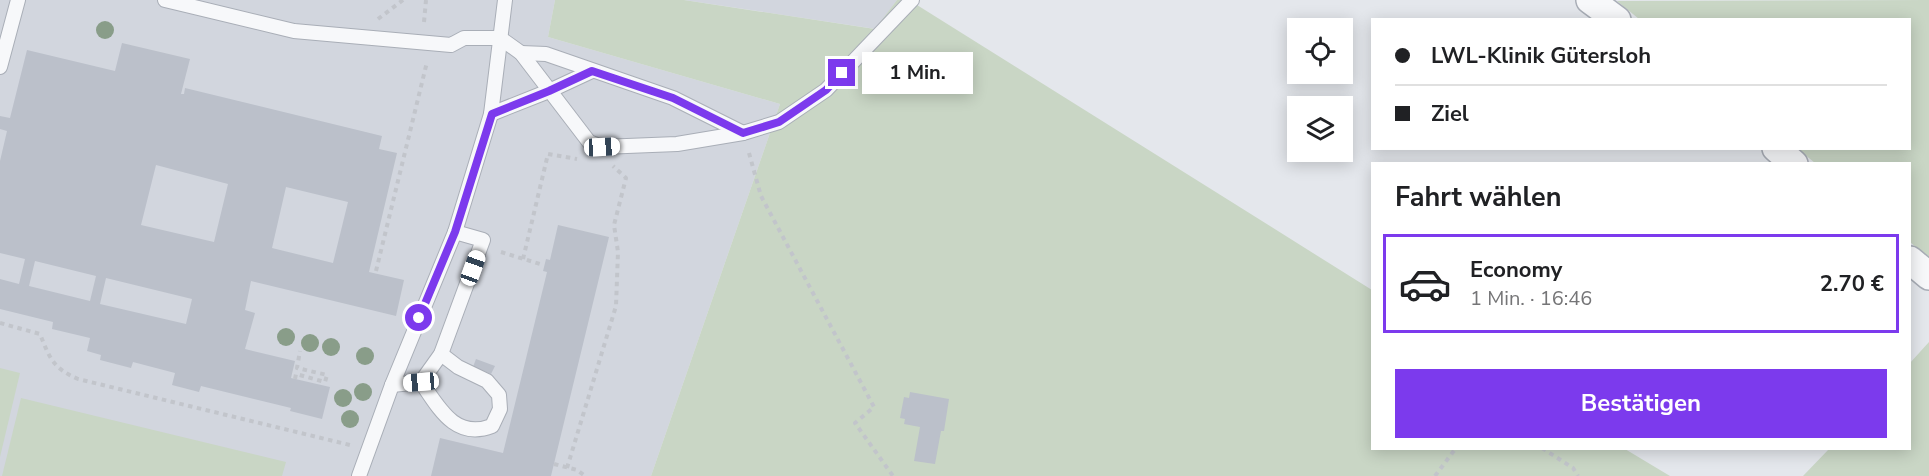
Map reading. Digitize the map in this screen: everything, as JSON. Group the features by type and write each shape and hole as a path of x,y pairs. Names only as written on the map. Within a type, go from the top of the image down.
{"street":[{"path":"1590,0 1614,18"},
{"path":"1778,150 1792,162"},
{"path":"1911,261 1929,276"}],"lane":[{"path":"0,67 18,0"},
{"path":"165,0 294,31 451,45 464,38 500,38 521,53 588,142 602,147 677,144 743,133 779,122 826,90 912,0"},
{"path":"359,476 392,385 455,232 492,114 506,0"},
{"path":"521,53 546,54 673,98 743,133"},
{"path":"492,114 592,71"},
{"path":"392,385 421,382 441,354 483,240 455,232"},
{"path":"421,382 442,414 459,427 479,431 492,426 500,409 499,394 487,381 458,367 441,354"}],"path":[{"path":"376,271 428,59 424,43"},
{"path":"743,133 761,196 874,406 855,423 893,476"},
{"path":"523,259 548,153 580,159"},
{"path":"567,468 616,306 618,252 614,225 626,178 615,167 603,164"},
{"path":"481,246 540,264"},
{"path":"0,323 40,334 50,358 61,371 78,379 368,450"},
{"path":"295,379 296,374 325,382 327,375 297,368 300,351"},
{"path":"1435,476 1454,450"},
{"path":"1545,450 1573,468 1578,476"},
{"path":"554,464 577,470 585,476"}],"shaded area":[{"path":"0,0 555,0 548,37 780,104 651,476 0,476"},
{"path":"684,0 897,0 876,29"}],"green space":[{"path":"555,0 684,0 875,29 897,0 909,0 1371,289 1371,450 1627,450 1670,476 651,476 780,104 548,37"},
{"path":"1929,0 1929,258 1911,243 1911,162 1814,162 1799,150 1911,150 1911,18 1638,18 1617,1"},
{"path":"1929,342 1929,476 1803,476 1828,450 1911,450 1911,362"},
{"path":"0,368 20,373 0,457"},
{"path":"21,398 286,462 282,476 2,476"}],"building":[{"path":"122,43 190,59 181,94 184,94 185,88 382,136 379,149 397,153 369,272 404,280 396,316 251,281 245,310 255,313 245,349 295,361 291,378 330,387 322,419 290,411 291,408 201,386 199,392 172,385 175,373 133,362 131,368 100,360 101,355 87,351 90,338 52,329 53,322 0,309 0,279 19,284 25,259 0,253 0,161 7,131 0,129 0,116 10,118 27,50 115,71","holes":["156,165 228,184 214,242 141,225","286,187 348,202 333,263 272,248","35,261 96,276 90,301 29,286","106,278 192,299 186,324 100,304"]},
{"path":"558,225 609,237 551,476 431,476 440,438 503,453 547,272 543,271 546,259 550,260"},
{"path":"476,359 495,366 491,374 473,367"},
{"path":"910,392 949,399 944,431 941,431 935,464 914,461 920,427 904,424 905,419 900,418 904,397 909,398"}],"route":[{"path":"419,318 455,232 492,114 592,71 673,98 743,133 779,122 826,90 842,73"}]}
